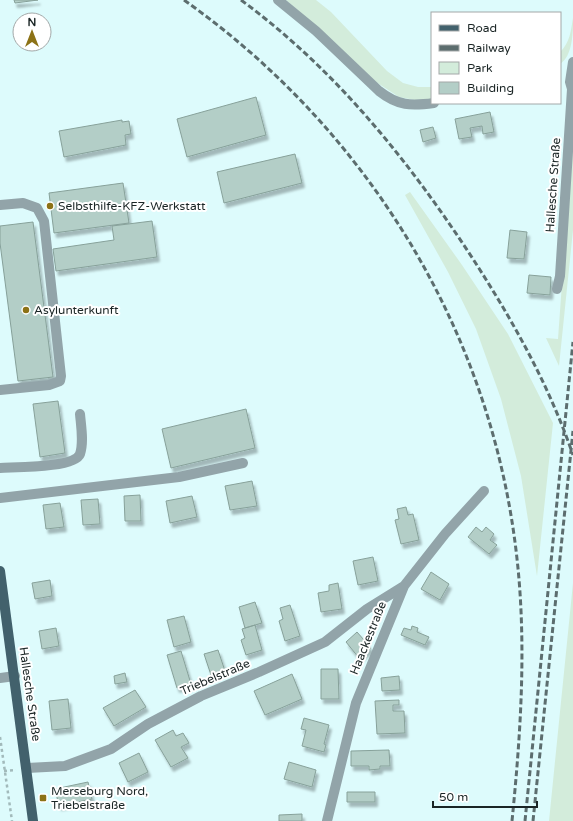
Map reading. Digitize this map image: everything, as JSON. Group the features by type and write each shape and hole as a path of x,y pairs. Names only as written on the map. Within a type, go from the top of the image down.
{"main road":[{"name":"Hallesche Straße","path":"0,571 33,821"}],"street":[{"path":"278,0 316,31 378,91 389,99 405,105 431,103"},
{"name":"Hallesche Straße","path":"557,289 560,276 572,89 570,82 573,62"},
{"path":"561,76 566,78 570,82"},
{"path":"0,205 23,204 37,208 44,221 61,376 60,381 49,385 0,390"},
{"path":"0,468 46,465 70,462 76,459 80,455 82,444 80,414"},
{"path":"0,498 179,477 243,463"},
{"name":"Haackestraße","path":"327,821 356,703 404,586 445,534 484,491"},
{"name":"Triebelstraße","path":"27,768 65,766 111,749 148,724 201,696 325,642 367,610 404,586"},
{"path":"0,678 14,676"}],"path":[{"path":"0,736 12,821"}],"green space":[{"path":"286,0 316,0 331,12 387,71 403,83 418,87 431,87 431,99 415,100 399,97 376,82 333,41"},
{"path":"573,18 570,50 568,55 561,63 561,51 566,45 571,32"},
{"path":"573,130 573,230 559,366 546,338 558,339"},
{"path":"410,192 462,265 508,334 553,423 537,576 521,476 501,399 476,329 448,272 405,195"},
{"path":"573,583 573,821 549,821"}],"building":[{"path":"14,0 38,0 15,3"},
{"path":"256,97 266,135 187,157 177,119"},
{"path":"490,112 494,132 483,134 482,126 470,128 472,137 459,139 455,119"},
{"path":"122,120 122,122 129,121 131,134 125,135 126,145 64,157 59,131"},
{"path":"433,127 436,138 423,142 420,130"},
{"path":"295,154 302,183 224,203 217,172"},
{"path":"123,183 129,223 54,233 49,193"},
{"path":"152,221 157,257 56,271 53,249 114,240 112,226"},
{"name":"Asylunterkunft","path":"33,222 53,377 18,381 0,243 0,226"},
{"path":"510,230 527,232 524,259 507,258"},
{"path":"529,275 551,277 550,295 527,293"},
{"path":"58,401 65,453 40,457 33,404"},
{"path":"246,409 255,448 171,468 162,429"},
{"path":"252,481 257,506 230,510 225,486"},
{"path":"140,495 141,521 125,521 124,496"},
{"path":"192,496 197,517 170,523 166,501"},
{"path":"98,499 100,524 83,525 81,500"},
{"path":"60,503 64,527 46,529 43,505"},
{"path":"406,507 408,515 413,514 419,540 401,544 395,520 399,519 397,509"},
{"path":"476,527 482,532 486,527 494,534 490,540 497,545 489,554 468,537"},
{"path":"373,557 378,581 358,585 353,561"},
{"path":"431,572 449,584 440,600 421,589"},
{"path":"50,580 52,596 35,599 32,583"},
{"path":"338,583 342,609 321,612 318,593 329,591 329,585"},
{"path":"255,602 262,623 245,628 239,607"},
{"path":"290,605 300,636 285,641 279,621 283,619 280,608"},
{"path":"184,616 191,642 174,647 167,620"},
{"path":"255,625 262,650 246,655 241,640 245,638 242,629"},
{"path":"412,626 418,628 417,632 429,637 425,645 401,635 404,628 411,630"},
{"path":"56,628 59,646 42,649 39,631"},
{"path":"357,632 371,648 359,658 346,642"},
{"path":"218,650 225,671 211,675 204,654"},
{"path":"181,651 191,684 177,688 167,655"},
{"path":"321,669 338,669 339,699 321,699"},
{"path":"125,673 127,682 115,684 114,676"},
{"path":"292,674 302,699 265,715 254,691"},
{"path":"399,676 400,690 382,691 381,678"},
{"path":"135,690 146,707 114,726 103,708"},
{"path":"68,699 71,728 52,730 49,701"},
{"path":"399,700 399,705 393,705 393,711 404,711 405,733 377,734 375,701"},
{"path":"304,718 329,725 324,744 326,745 324,752 302,746 306,730 301,729"},
{"path":"173,730 176,736 183,733 189,743 181,747 188,758 171,767 155,740"},
{"path":"389,750 390,766 380,766 380,769 369,770 369,766 351,766 351,751"},
{"path":"139,753 148,772 128,782 119,763"},
{"path":"289,762 316,770 312,787 284,779"},
{"path":"88,782 92,799 59,806 55,789"},
{"path":"347,792 375,792 375,802 347,802"},
{"path":"302,814 302,821 279,821 279,815"}],"railway":[{"path":"184,0 249,52 309,109 362,172 408,240 447,312 478,388 501,468 516,550 519,584 522,686 512,821"},
{"path":"241,0 276,27 339,87 397,152 423,187 473,259 516,330 553,404 573,455"},
{"path":"525,821 573,342"},
{"path":"533,821 573,431"}],"place":[{"name":"Selbsthilfe-KFZ-Werkstatt","path":"50,206"},
{"name":"Asylunterkunft","path":"26,310"},
{"name":"Merseburg Nord, Triebelstraße","path":"43,798"}]}
